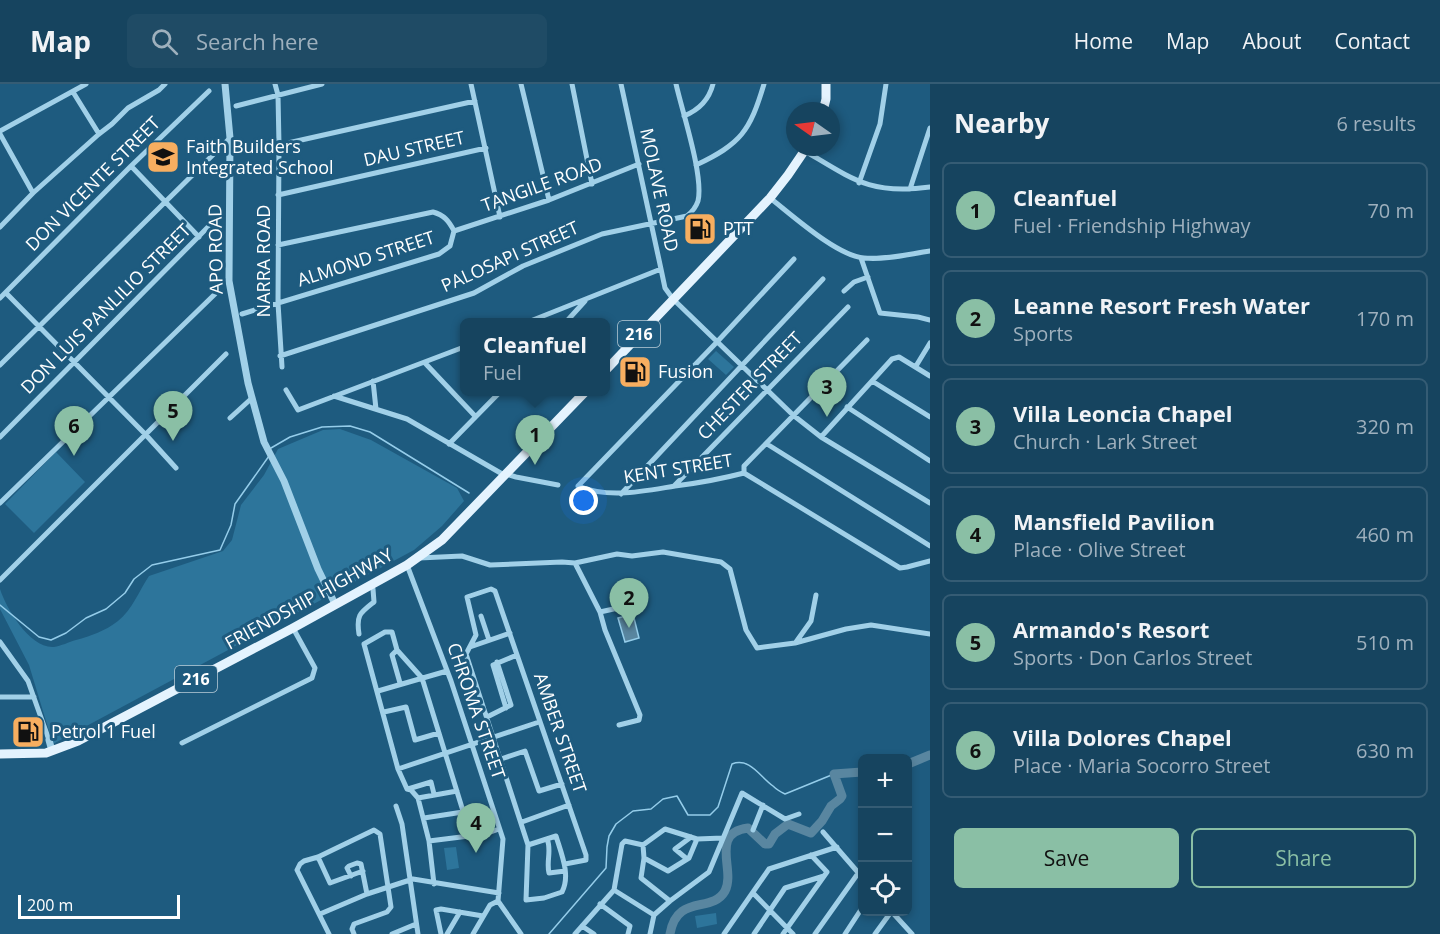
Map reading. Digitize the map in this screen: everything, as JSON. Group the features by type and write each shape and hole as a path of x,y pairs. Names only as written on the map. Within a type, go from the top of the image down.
{"main road":[{"path":"825,102 826,84"},
{"name":"216","path":"610,366 770,198 801,156"},
{"name":"FRIENDSHIP HIGHWAY","path":"0,754 20,755 52,751 78,741 407,565 442,540 581,396"}],"street":[{"path":"33,193 0,133 86,84"},
{"path":"0,226 33,193 128,108 165,84"},
{"name":"APO ROAD","path":"225,84 230,138 229,281 252,398 264,442 335,604"},
{"name":"NARRA ROAD","path":"276,84 279,145 278,303 282,367"},
{"path":"236,106 322,84"},
{"path":"471,84 500,217"},
{"path":"522,84 549,200"},
{"path":"572,84 592,184"},
{"name":"MOLAVE ROAD","path":"621,84 665,288 673,299"},
{"path":"676,84 696,165 734,144 746,129 756,110 764,84"},
{"path":"684,116 703,104 710,95 713,84"},
{"path":"859,183 880,124 886,84"},
{"name":"DON VICENTE STREET","path":"0,298 209,91"},
{"path":"73,92 99,134"},
{"path":"279,145 475,101"},
{"path":"910,189 930,128"},
{"path":"0,365 230,138"},
{"name":"DAU STREET","path":"278,195 486,148"},
{"path":"817,156 859,183 875,187 910,189 930,187"},
{"name":"TANGILE ROAD","path":"454,231 549,200 639,164"},
{"name":"PALOSAPI STREET","path":"280,356 474,293 523,266 602,234 679,219 693,211 698,201 699,186 696,165"},
{"path":"131,166 199,237"},
{"path":"770,198 832,245 861,258 930,251"},
{"path":"278,245 433,212 449,220 454,231"},
{"name":"DON LUIS PANLILIO STREET","path":"0,437 76,363 208,227"},
{"name":"ALMOND STREET","path":"242,314 440,254 450,246 454,231"},
{"path":"861,258 880,313 918,316 930,320"},
{"path":"716,343 794,259"},
{"path":"538,318 661,270"},
{"path":"844,291 854,282 868,277"},
{"path":"621,494 823,279"},
{"path":"6,293 176,468"},
{"path":"0,503 215,294"},
{"path":"673,299 793,415 821,437 930,503"},
{"path":"570,318 586,300"},
{"path":"572,305 576,313"},
{"name":"CHESTER STREET","path":"674,486 848,307"},
{"name":"KENT STREET","path":"716,343 578,486 621,494 651,492 674,486 715,481 744,473 744,466 867,340"},
{"path":"916,366 930,343"},
{"path":"286,390 298,410 460,349"},
{"path":"0,580 226,354"},
{"path":"821,437 892,359 899,357 930,376"},
{"path":"425,363 475,416"},
{"path":"373,381 376,409"},
{"path":"872,381 930,417"},
{"path":"332,396 407,419 505,475 558,485"},
{"path":"449,444 496,396"},
{"path":"230,418 252,398"},
{"path":"847,407 930,461"},
{"path":"767,444 930,546"},
{"path":"744,473 900,567 930,561"},
{"path":"418,558 462,556 490,565 575,563 616,554 663,552 721,562 730,569 746,630 757,648 795,643 846,629 871,625 930,633"},
{"path":"575,563 600,612 605,630 640,715 639,720 619,725"},
{"name":"CHROMA STREET","path":"407,565 447,672 503,839 504,850 498,901"},
{"path":"359,634 361,611 374,602 373,589 370,584"},
{"name":"AMBER STREET","path":"565,864 586,860 510,633 496,594 491,589 467,597 476,634 466,654 495,737 528,845 526,900 544,898 562,892 565,885 565,871"},
{"path":"795,643 804,634 811,621 816,595"},
{"path":"600,612 636,604"},
{"path":"472,618 483,615 489,640"},
{"path":"182,743 312,678 315,668 293,628"},
{"path":"434,884 424,818 418,798 407,789 398,769 364,644 389,631 392,632 397,650 422,678 471,837"},
{"path":"470,647 510,633"},
{"path":"0,642 28,681 52,751"},
{"path":"397,650 392,655 399,683"},
{"path":"487,717 511,705 497,662 517,655"},
{"path":"378,691 399,683 447,672"},
{"path":"0,697 34,697"},
{"path":"384,712 406,707 415,740 439,733"},
{"path":"398,769 539,722"},
{"path":"501,759 525,751 539,791 562,784"},
{"path":"407,789 431,782 434,794"},
{"path":"418,798 457,790"},
{"path":"650,934 654,915 709,872 742,793 785,819 799,814"},
{"path":"522,822 569,805"},
{"path":"753,830 763,805"},
{"path":"396,806 402,824 418,934"},
{"path":"424,818 463,812"},
{"path":"429,841 471,837 499,829"},
{"path":"575,934 614,890 622,844 625,841 643,844 665,829 698,839 723,838"},
{"path":"329,934 297,870 300,864 374,830 378,832 391,909 354,924 352,928 354,934"},
{"path":"824,832 858,873"},
{"path":"528,845 556,836 565,871 549,873 548,839"},
{"path":"687,859 675,849 691,837"},
{"path":"644,858 668,871 687,859 698,839"},
{"path":"643,844 641,879 670,901"},
{"path":"724,934 769,869 837,847"},
{"path":"783,934 825,875 825,869 811,855"},
{"path":"318,857 330,883 363,871"},
{"path":"351,876 347,868 361,864 367,894"},
{"path":"753,934 785,888 825,875"},
{"path":"814,934 858,878"},
{"path":"320,914 410,879 499,893"},
{"path":"614,890 654,915"},
{"path":"753,893 793,934"},
{"path":"473,934 490,905 498,901 519,933"},
{"path":"600,904 630,926 628,934"},
{"path":"441,934 436,910 483,916"},
{"path":"447,934 460,912"},
{"path":"845,934 858,914"},
{"path":"875,934 889,916"},
{"path":"896,916 912,934"},
{"path":"392,934 416,924"},
{"path":"582,926 594,934"},
{"path":"903,934 907,928"}],"shaded area":[{"path":"716,351 734,367 726,375 708,359"},
{"path":"340,429 371,440 457,488 464,501 442,526 414,550 53,744 29,665 0,609 0,589 20,626 28,635 45,646 59,646 103,630 118,621 127,611 149,576 223,551 232,540 241,505 264,475 278,449 323,430"},
{"path":"56,452 85,482 34,533 5,504"},
{"path":"633,614 639,638 625,642 618,618"},
{"path":"456,847 459,868 447,870 444,848"},
{"path":"716,913 717,924 697,928 695,916"}],"waterway":[{"path":"271,448 290,437 322,427 350,426 370,432 469,493"},
{"path":"0,605 39,637 51,640 66,633 86,618 106,609 125,593 134,579 152,565 220,550 231,525 235,504 269,456"},
{"path":"912,762 930,755"},
{"path":"549,934 606,868 609,836 616,824 633,811 651,809 663,799 677,796 688,815 710,815 718,807 732,764 744,763 785,794 834,774"},
{"path":"670,934 674,921 680,913 687,908 712,902 725,891 728,882 726,845 736,831 748,828 765,844 769,844 775,834 788,824 811,833 831,806 842,796 834,774 858,772"}],"place":[{"name":"Faith Builders Integrated School","path":"163,157"},
{"name":"PTT","path":"700,229"},
{"name":"Fusion","path":"635,372"},
{"name":"Villa Leoncia Chapel","path":"827,417"},
{"name":"Armando's Resort","path":"173,441"},
{"name":"Villa Dolores Chapel","path":"74,456"},
{"name":"Cleanfuel","path":"535,465"},
{"name":"Leanne Resort Fresh Water","path":"629,628"},
{"name":"Petrol 1 Fuel","path":"28,732"},
{"name":"Mansfield Pavilion","path":"476,853"}]}
